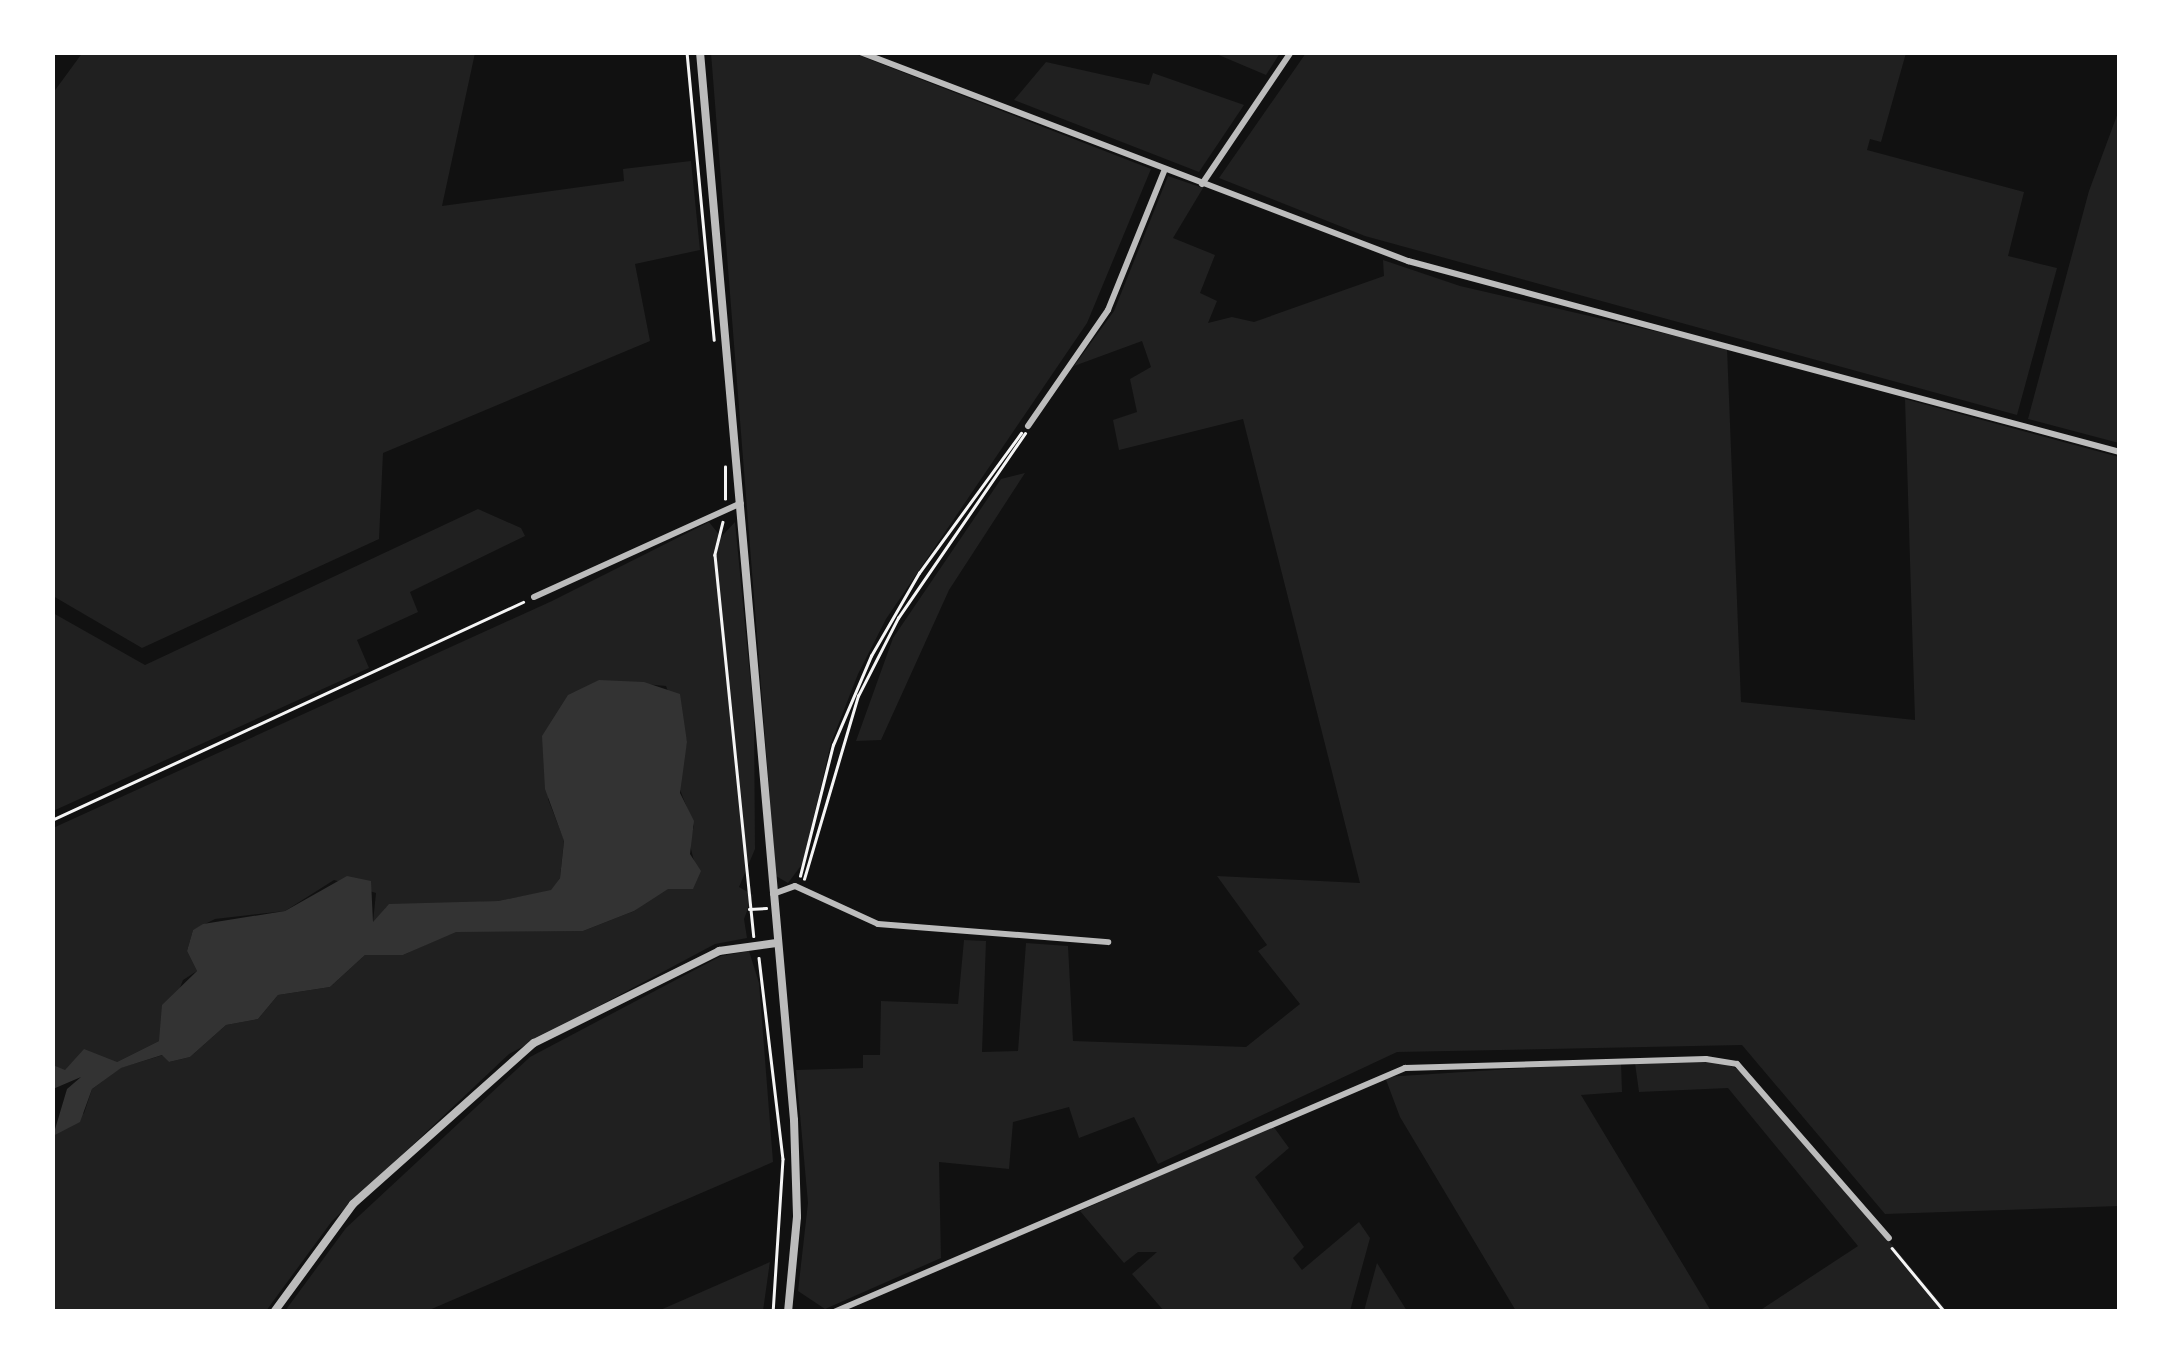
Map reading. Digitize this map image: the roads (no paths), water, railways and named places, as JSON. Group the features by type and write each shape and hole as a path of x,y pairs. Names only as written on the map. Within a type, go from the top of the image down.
{"street":[{"path":"700,52 797,1172 788,1312"},
{"path":"860,52 1408,261 2120,452"},
{"path":"1202,184 1291,52"},
{"path":"1028,426 1108,310 1165,170"},
{"path":"534,598 740,503"},
{"path":"773,894 796,886 878,924 1108,942"},
{"path":"274,1312 353,1204 534,1042 727,948 776,943"},
{"path":"834,1312 1405,1068 1706,1059 1737,1064 1889,1238"}]}
